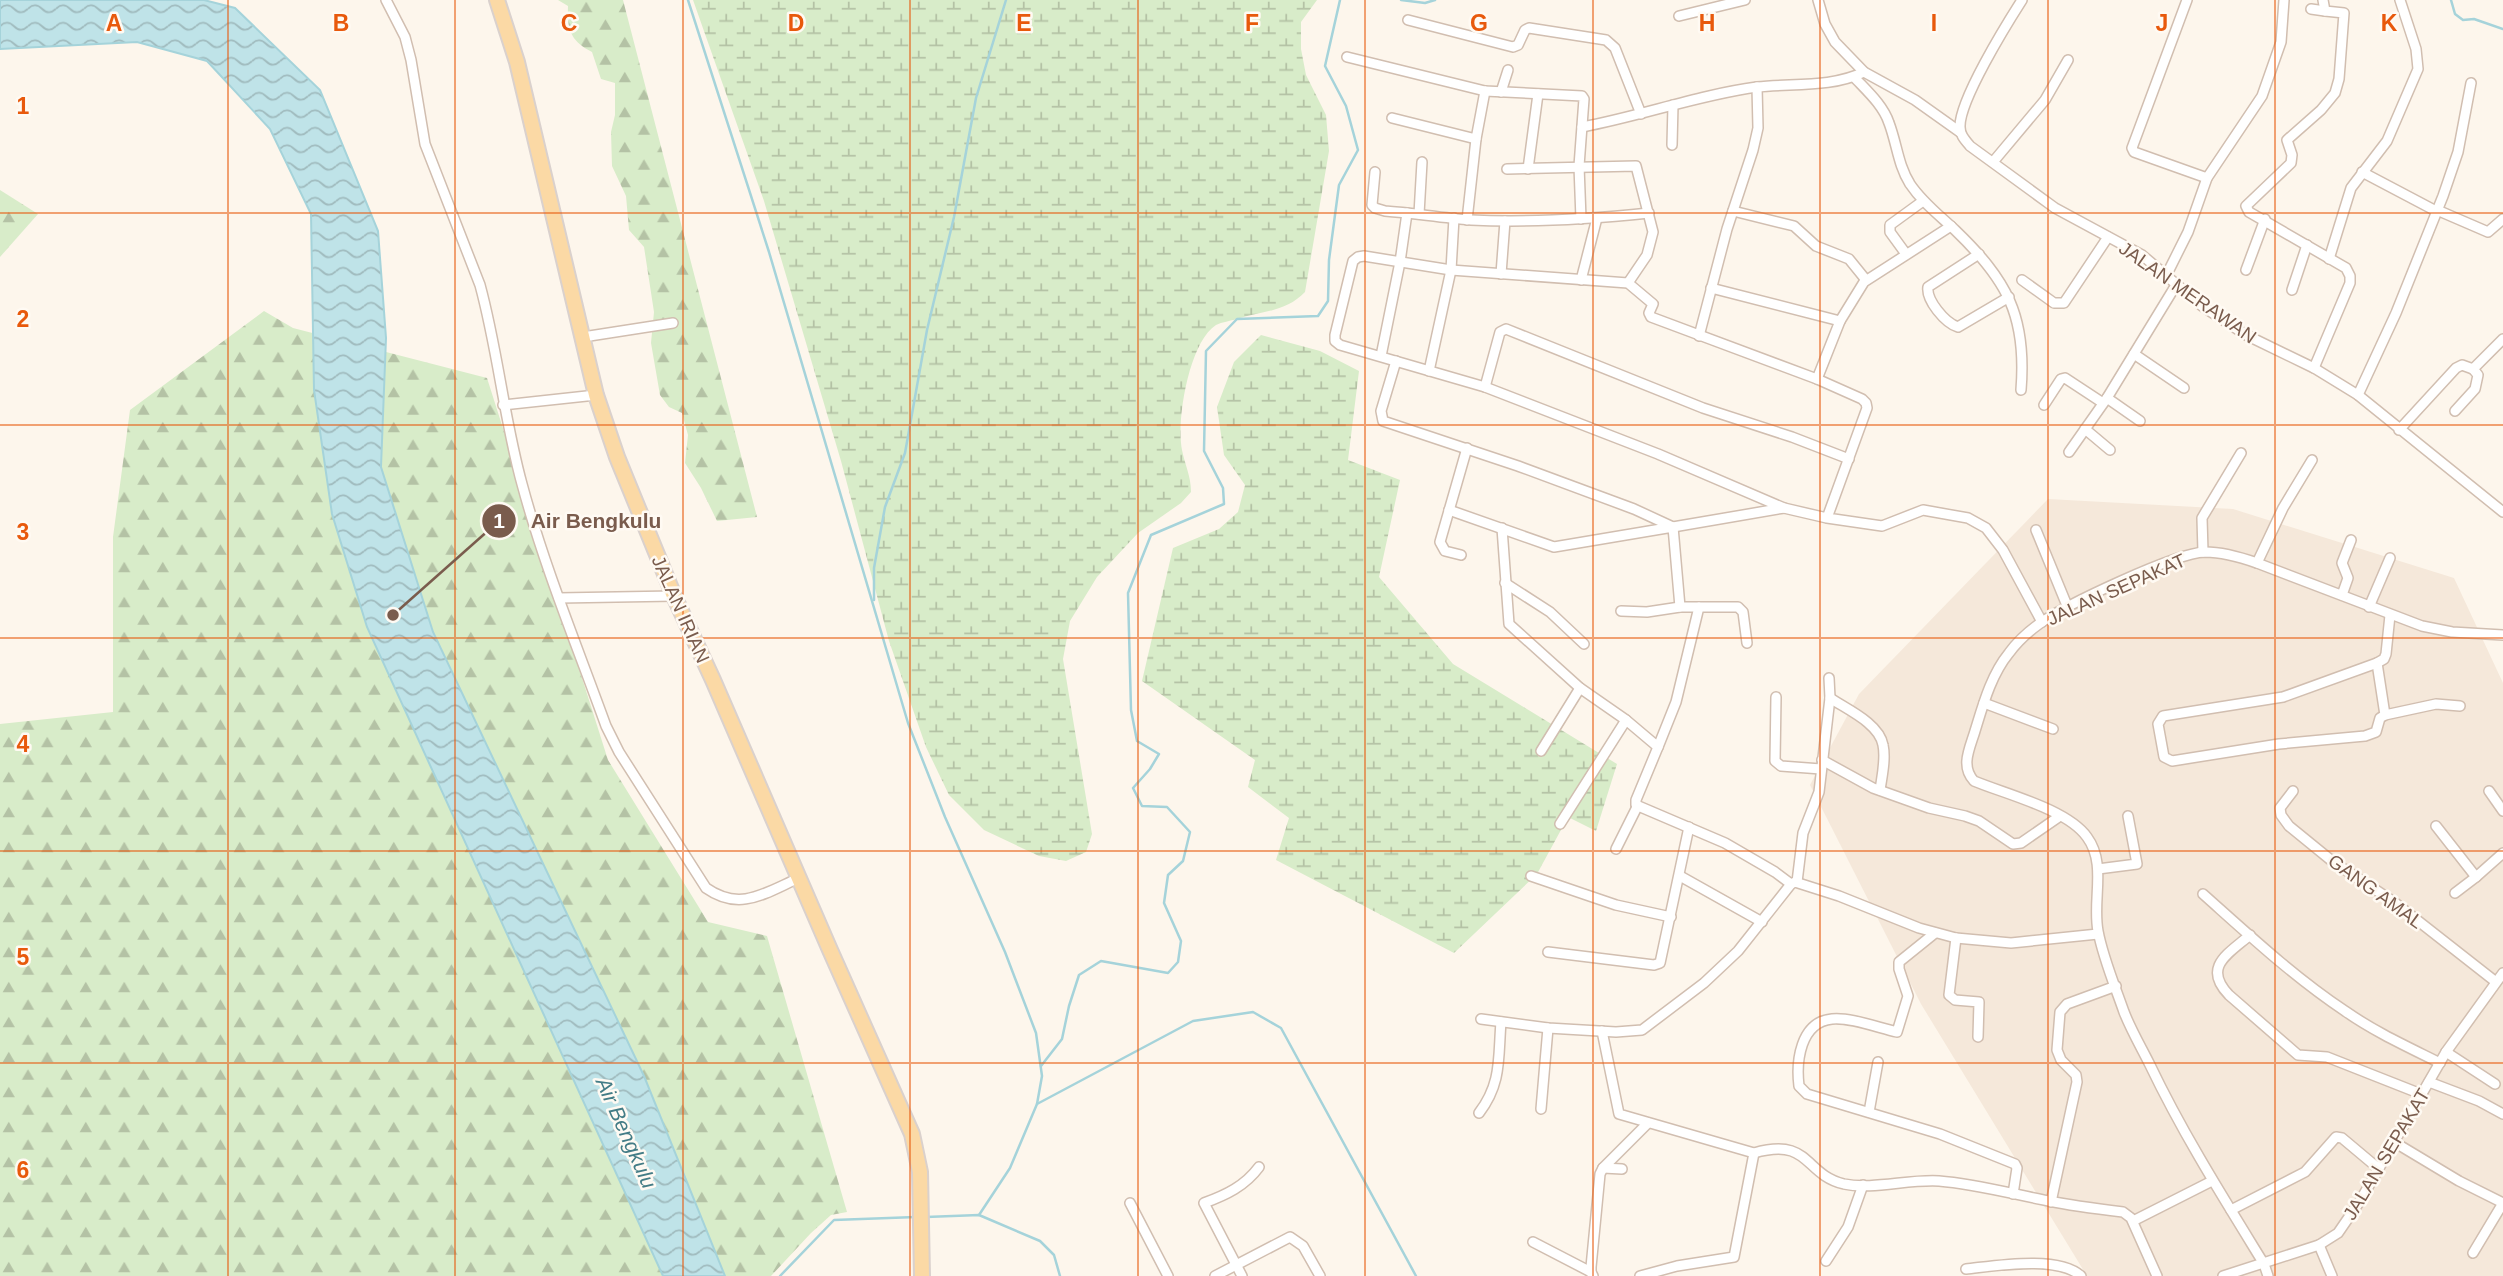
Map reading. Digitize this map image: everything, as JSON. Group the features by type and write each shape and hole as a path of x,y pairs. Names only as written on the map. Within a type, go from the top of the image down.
{"main road":[{"name":"JALAN IRIAN","path":"497,0 517,62 596,395 617,457 674,596 912,1134 920,1172 922,1276"}],"street":[{"path":"386,0 405,37 425,144 480,285 503,405 527,502 559,598 612,739 706,888 719,896 742,900 755,898 799,878"},
{"path":"1679,16 1745,0"},
{"name":"JALAN MERAWAN","path":"1818,0 1825,24 1835,42 1864,72 1908,96 1960,132 1970,146 2056,208 2142,256 2202,306 2246,335 2314,369 2358,395 2503,512"},
{"path":"1960,132 1965,106 1994,45 2022,0"},
{"path":"2187,0 2132,148 2134,152 2207,178"},
{"path":"2166,276 2189,232 2207,178 2262,96 2281,43 2284,0"},
{"path":"2323,0 2325,11"},
{"path":"2329,259 2351,188 2387,141 2418,69 2417,49 2400,0"},
{"path":"2311,9 2344,13 2337,88 2330,101 2287,140 2292,155 2291,163 2246,204 2249,212 2346,268 2350,276 2350,283 2314,369"},
{"path":"1408,20 1513,47 1518,45 1529,28 1606,40 1618,54 1641,114"},
{"path":"1347,57 1485,91 1582,96 1579,166 1581,219"},
{"path":"1993,162 2045,100 2068,60"},
{"path":"1501,92 1508,70"},
{"path":"1582,127 1757,87 1813,84 1854,77 1864,72"},
{"path":"1854,77 1884,112 1905,175 1923,201 1979,254 2000,279 2008,297 2022,350 2021,390"},
{"path":"2358,395 2396,313 2458,152 2471,83"},
{"path":"1699,336 1710,288 1748,171 1758,128 1757,87"},
{"path":"1467,220 1476,139 1485,91"},
{"path":"1528,169 1538,94"},
{"path":"1672,145 1673,105"},
{"path":"1392,118 1476,139"},
{"path":"1419,214 1422,162"},
{"path":"1507,169 1636,166 1653,232 1650,247 1628,283"},
{"path":"2362,172 2436,210 2488,232 2503,219"},
{"path":"1375,173 1373,206 1377,209 1467,220 1505,221 1597,218 1649,212"},
{"path":"1906,254 1890,232 1891,223 1923,201"},
{"path":"1733,211 1794,226 1822,249 1844,255 1866,280"},
{"path":"1381,356 1401,262 1407,212"},
{"path":"1429,371 1451,270 1454,218"},
{"path":"1581,280 1597,218"},
{"path":"2246,270 2265,219"},
{"path":"1501,274 1505,221"},
{"path":"1817,379 1840,321 1854,294 1866,280 1951,226"},
{"path":"2022,280 2054,303 2064,303 2108,237"},
{"path":"2292,290 2307,244"},
{"path":"1979,254 1930,285 1927,289 1929,299 1952,325 1958,327 2008,297"},
{"path":"1827,518 1867,408 1866,403 1817,379 1650,316 1653,304 1628,283 1451,270 1364,256 1355,259 1335,335 1335,341 1340,345 1485,387 1658,454 1784,508 1827,518 1885,526 1926,509 1955,514 1977,522 1986,528 2003,550 2042,622"},
{"path":"2069,452 2105,400 2176,285"},
{"path":"1710,288 1840,321"},
{"path":"583,337 673,323"},
{"path":"1485,387 1500,332 1506,329 1703,408 1849,459"},
{"path":"2473,369 2503,339"},
{"path":"2134,354 2184,388"},
{"path":"1396,361 1381,411 1383,421 1391,426 1467,448 1634,509 1673,527"},
{"path":"2399,430 2458,366 2464,366 2473,369 2478,375 2477,385 2455,411"},
{"path":"2044,405 2061,379 2065,378 2140,421"},
{"path":"503,405 596,395"},
{"path":"2085,429 2110,450"},
{"path":"1461,555 1445,551 1440,546 1467,448"},
{"path":"2203,552 2202,518 2241,453"},
{"path":"2257,563 2283,508 2312,460"},
{"path":"1449,510 1554,547 1784,508"},
{"path":"1673,527 1680,607"},
{"path":"1502,528 1509,624 1580,688 1626,720 1658,747"},
{"path":"2036,530 2068,608"},
{"path":"2342,595 2348,578 2342,563 2351,540"},
{"name":"JALAN SEPAKAT","path":"2268,1276 2264,1264 2212,1181 2159,1084 2127,1018 2098,934 2098,869 2088,838 2060,816 1970,777 1966,762 1984,703 1996,672 2007,655 2042,622 2159,565 2203,552 2232,555 2257,563 2390,615 2436,629 2503,635"},
{"path":"2370,607 2390,558"},
{"path":"1506,583 1550,612 1584,644"},
{"path":"559,598 674,596"},
{"path":"1621,611 1647,612 1680,607 1740,608 1743,612 1747,643"},
{"path":"1616,849 1637,807 1636,800 1676,702 1699,607"},
{"path":"2390,615 2386,654 2384,659 2377,663 2283,696 2163,716 2158,722 2162,752 2166,759 2172,761 2279,744 2365,736 2376,732 2380,718 2385,715 2426,705 2445,703 2460,706"},
{"path":"2377,663 2385,715"},
{"path":"1482,1019 1548,1028 1633,1032 1649,1027 1730,959 1794,883 1803,833 1819,792 1830,698 1829,678"},
{"path":"1541,751 1580,688"},
{"path":"1776,697 1775,761 1781,766 1821,764 1929,808 1973,818 2013,844 2021,843 2060,816"},
{"path":"1830,698 1867,723 1881,737 1884,751 1880,790"},
{"path":"1984,703 2053,729"},
{"path":"1560,824 1626,720"},
{"name":"GANG AMAL","path":"2293,791 2280,808 2281,815 2289,826 2332,861 2394,902 2496,982"},
{"path":"2489,791 2503,811"},
{"path":"1637,807 1725,843 1794,883 1935,933 1977,942 2011,943 2098,934"},
{"path":"2098,869 2137,864 2128,816"},
{"path":"2436,826 2476,877"},
{"path":"1548,952 1658,964 1663,958 1689,827"},
{"path":"2455,893 2503,853"},
{"path":"1531,876 1616,905 1671,917"},
{"path":"1680,876 1762,922"},
{"path":"2203,894 2346,1012 2374,1030 2440,1063"},
{"path":"1935,933 1899,962 1908,996 1897,1032 1839,1019 1816,1024 1802,1043 1798,1080 1800,1090 1940,1135 2015,1165 2013,1194"},
{"path":"2250,935 2221,961 2217,969 2219,984 2229,995 2298,1055 2327,1056 2421,1094"},
{"path":"1956,938 1949,995 1955,1000 1979,1002 1978,1037"},
{"name":"JALAN SEPAKAT","path":"2223,1276 2319,1245 2343,1227 2446,1052 2503,973"},
{"path":"2050,1202 2078,1079 2061,1060 2057,1050 2060,1012 2067,1004 2116,986"},
{"path":"1479,1113 1491,1097 1496,1083 1500,1022"},
{"path":"1541,1109 1548,1028"},
{"path":"1602,1031 1618,1113 1754,1153 1771,1148 1787,1149 1802,1156 1839,1182 1863,1185 1933,1181 1963,1184 2050,1202 2123,1212 2133,1222 2157,1276"},
{"path":"2446,1052 2495,1084"},
{"path":"1869,1112 1878,1062"},
{"path":"2429,1082 2479,1101 2503,1114"},
{"path":"1533,1242 1592,1274 1599,1177 1603,1168 1648,1123"},
{"path":"2231,1210 2305,1172 2336,1137 2342,1138 2379,1169"},
{"path":"2394,1142 2459,1181 2503,1203 2473,1253"},
{"path":"1640,1276 1703,1260 1734,1257 1754,1153"},
{"path":"1242,1276 1204,1203 1249,1180 1259,1167"},
{"path":"1603,1168 1622,1169"},
{"path":"2133,1222 2212,1181"},
{"path":"1826,1261 1848,1227 1863,1185"},
{"path":"1130,1203 1168,1276"},
{"path":"1215,1276 1282,1241 1293,1238 1303,1246 1320,1276"},
{"path":"2319,1245 2332,1276"},
{"path":"1966,1269 2050,1264 2068,1268 2081,1276"}],"shaded area":[{"path":"2048,499 2233,509 2454,578 2503,683 2503,1276 2087,1276 1921,1004 1810,785 1859,694"}],"green space":[{"path":"558,0 623,0 757,517 717,521 685,463 688,435 682,413 669,407 660,395 651,343 654,312 644,247 629,230 626,196 612,166 611,132 615,115 615,83 601,79 592,52 571,34 568,6"},
{"path":"693,0 1317,0 1301,22 1301,49 1306,75 1326,115 1329,151 1305,292 1290,304 1218,324 1207,334 1192,364 1181,421 1182,450 1191,492 1181,503 1138,533 1097,577 1070,621 1063,659 1092,834 1086,852 1066,861 1039,856 984,830 949,795 926,747 889,641 841,461 764,201"},
{"path":"0,190 38,214 0,257"},
{"path":"264,311 293,328 487,378 608,760 708,922 767,936 847,1212 831,1215 771,1276 0,1276 0,724 113,712 113,537 130,410"},
{"path":"1261,335 1320,351 1359,371 1348,460 1400,480 1379,577 1453,664 1617,764 1596,831 1568,817 1537,874 1454,953 1276,860 1289,818 1248,787 1255,760 1142,681 1173,548 1219,529 1238,512 1245,485 1224,455 1217,407 1234,362"}],"water":[{"path":"0,0 204,0 235,8 320,90 378,231 386,338 381,467 433,632 644,1076 725,1276 663,1276 367,627 332,514 314,390 311,214 270,129 207,61 137,42 0,49"}],"waterway":[{"path":"688,0 769,252 908,723 945,817 1005,952 1036,1033 1042,1076 1037,1104"},
{"path":"874,600 874,568 885,507 905,453 927,330 954,217 976,98 1006,0"},
{"path":"1041,1066 1062,1039 1079,975 1101,961 1168,973 1178,962 1181,941 1164,903 1168,875 1183,861 1190,832 1167,807 1142,806 1133,788 1159,754 1137,741 1131,710 1128,593 1151,535 1224,504 1223,488 1204,451 1206,351 1237,319 1318,316 1328,301 1329,260 1339,185 1358,150 1346,106 1325,66 1340,0"},
{"path":"1401,0 1425,3 1435,0"},
{"path":"2451,0 2455,14 2463,20 2474,19 2503,29"},
{"path":"979,1215 1010,1168 1037,1104 1193,1021 1253,1012 1281,1028 1416,1276"},
{"path":"926,1217 979,1215 1040,1241 1054,1255 1060,1276"},
{"path":"780,1276 834,1220 916,1217"}],"place":[{"name":"Air Bengkulu","path":"393,615"}]}
